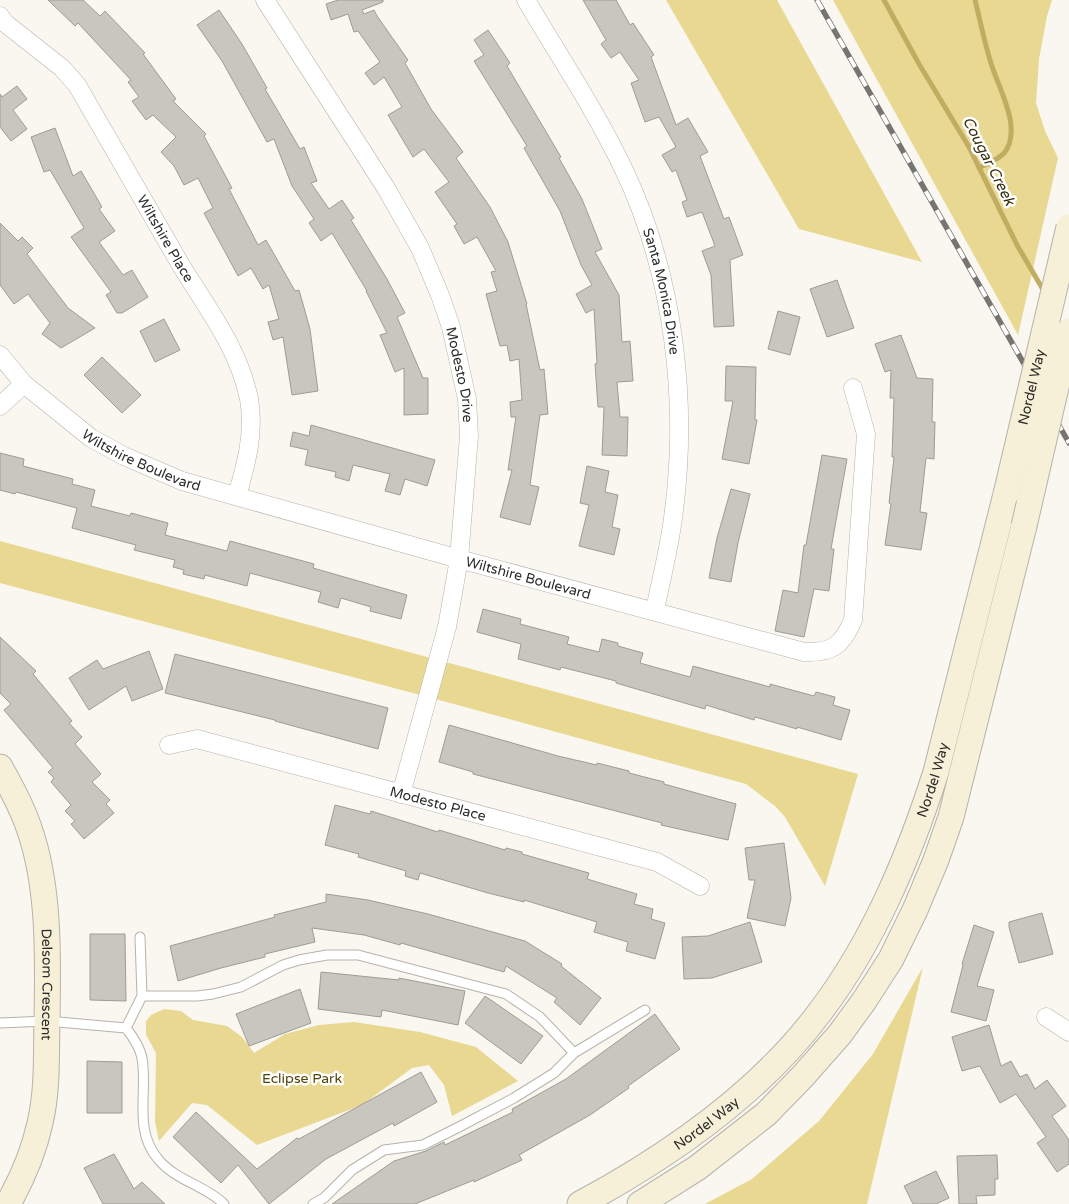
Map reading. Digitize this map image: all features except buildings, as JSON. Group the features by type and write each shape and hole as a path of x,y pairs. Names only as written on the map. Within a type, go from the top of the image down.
{"main road":[{"name":"Nordel Way","path":"580,1204 615,1185 680,1143 741,1097 776,1063 820,1014 840,985 863,946 889,895 912,844 936,772 1006,494 1069,227"},
{"name":"Nordel Way","path":"640,1204 697,1168 766,1114 840,1034 864,1002 891,959 919,902 951,817 1024,526 1069,331"},
{"name":"Delsom Crescent","path":"0,767 16,795 30,829 40,870 45,916 47,1021 45,1093 40,1123 33,1150 16,1191 8,1204"}],"street":[{"name":"Modesto Drive","path":"265,0 386,188 420,248 451,327 467,399 469,436 459,559 447,627 401,794"},
{"name":"Santa Monica Drive","path":"526,0 624,170 657,254 666,296 674,354 679,448 673,517 655,610"},
{"name":"Wiltshire Place","path":"0,16 5,23 62,68 77,85 181,264 232,346 247,393 251,428 248,455 237,496"},
{"name":"Wiltshire Boulevard","path":"0,355 24,384 91,438 124,456 182,481 459,559 655,610 804,652 820,652 838,644 847,633 853,620 866,434 853,388"},
{"path":"0,406 24,384"},
{"name":"Modesto Place","path":"169,745 197,739 658,862 700,886"},
{"path":"1046,1017 1069,1032"}],"lane":[{"path":"126,1028 142,996 140,938"},
{"path":"142,996 197,996 214,994 240,987 283,965 299,960 327,955 358,956 506,994 540,1017 574,1053"},
{"path":"313,1204 324,1198 352,1170 384,1150 422,1144 514,1098 554,1073 574,1053 645,1010"},
{"path":"0,1023 47,1021 126,1028 136,1042 142,1058 143,1123 148,1142 157,1158 171,1173 218,1197 224,1204"}],"green space":[{"path":"666,0 777,0 922,262 799,229"},
{"path":"833,0 1052,0 1039,59 1036,103 1045,131 1058,158 1018,335"},
{"path":"0,541 858,774 825,886 785,817 775,806 746,784 0,583"},
{"path":"923,967 867,1204 705,1204 752,1179 819,1121 873,1054"},
{"name":"Eclipse Park","path":"164,1009 181,1011 193,1020 227,1026 242,1037 254,1053 285,1034 319,1025 354,1022 420,1032 476,1047 518,1081 452,1116 444,1085 429,1065 412,1068 362,1105 257,1145 207,1105 192,1103 159,1141 155,1122 156,1053 146,1035 146,1021 151,1015"}],"waterway":[{"name":"Cougar Creek","path":"884,0 919,64 969,147 1017,245 1045,293"},
{"path":"975,0 990,60 1007,106 1011,131 1010,142 1003,155 979,168"}],"railway":[{"path":"817,0 1069,443"}]}
